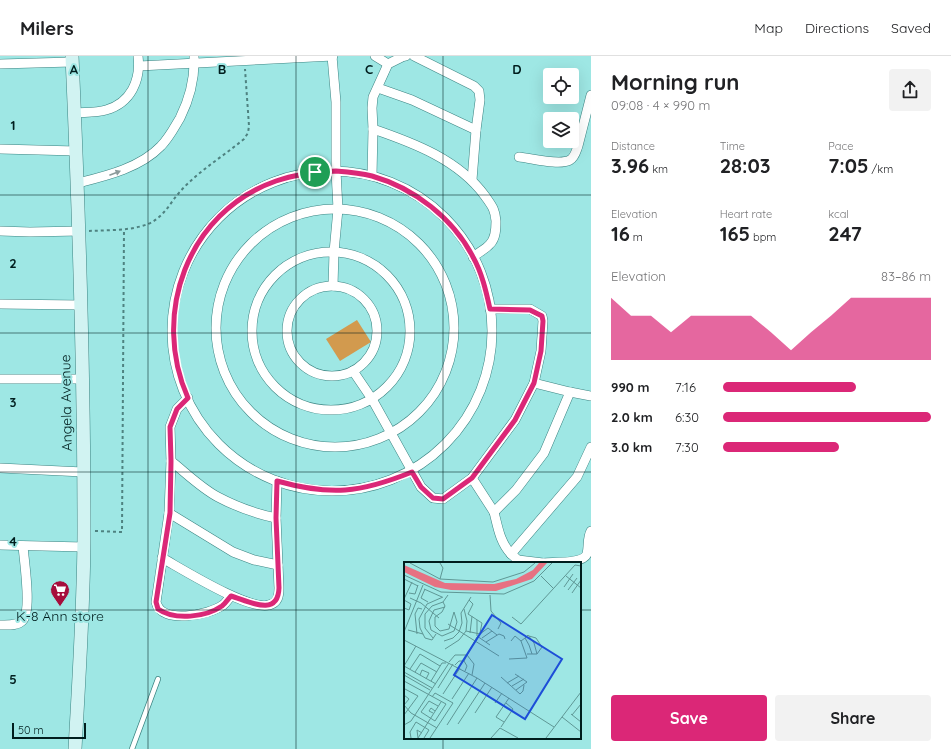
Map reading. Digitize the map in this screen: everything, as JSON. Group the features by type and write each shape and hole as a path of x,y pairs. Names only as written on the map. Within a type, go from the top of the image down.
{"main road":[{"name":"Angela Avenue","path":"72,59 78,183 84,530 75,749"}],"street":[{"path":"74,113 106,110 116,106 126,98 133,89 138,78 138,56"},
{"path":"139,66 194,60 244,62 333,56 336,102 336,171 338,209 334,252 333,286"},
{"path":"375,56 388,64"},
{"path":"372,176 373,97 388,64 403,56"},
{"path":"414,56 474,86 479,91 480,100 472,180"},
{"path":"0,64 72,59"},
{"path":"78,183 106,176 125,169 148,157 161,146 173,131 184,109 194,79 194,60"},
{"path":"378,88 412,100 476,130"},
{"path":"519,156 560,162 570,160 575,154 578,146 591,95"},
{"path":"373,129 403,139 429,151 454,166 472,180 495,210 496,226 495,236 491,243 473,256"},
{"path":"0,149 76,151"},
{"path":"336,171 372,176 397,185 414,195 441,215 459,234 473,256 483,280 492,325 488,368 481,389 461,426 447,443 412,472 371,486 348,490 325,491 302,488 277,481 244,464 228,452 213,437 201,421 182,385 176,365 173,344 173,324 175,303 187,264 209,229 223,214 256,190 275,181 295,175 336,171"},
{"path":"338,209 360,212 381,218 417,243 432,260 443,279 450,300 453,321 453,343 448,365 439,385 427,403 412,419 391,433 378,439 344,447 309,444 292,439 277,431 249,410 229,381 222,364 216,330 220,295 226,279 245,250 258,237 287,219 303,213 338,209"},
{"path":"0,231 79,231"},
{"path":"323,252 334,252 357,256 375,265 390,278 402,294 408,313 410,333 408,352 400,371 388,386 372,399 359,405 344,409 322,409 301,404 276,387 267,376 259,362 255,348 253,319 257,304 263,291 282,268 295,260 323,252"},
{"path":"333,286 348,288 358,294 370,307 376,323 377,334 375,345 370,356 362,364 353,371 343,375 332,376 315,372 301,363 289,344 287,333 291,312 297,302 305,294 315,289 333,286"},
{"path":"0,304 81,305"},
{"path":"353,371 372,399 421,487 433,498 443,499 472,478 515,420 534,383 541,351 543,326 542,316 530,310 490,309"},
{"path":"0,379 82,379"},
{"path":"534,383 591,396"},
{"path":"494,512 516,490 544,453 570,392"},
{"path":"188,398 177,409 170,427 170,513 156,602 158,609 170,615 188,616 213,611 222,606 231,596"},
{"path":"511,554 577,477 591,447"},
{"path":"171,461 199,485 218,497 276,518"},
{"path":"0,468 83,472"},
{"path":"472,478 494,512 500,538 504,546 518,560 535,562"},
{"path":"162,558 231,596 264,606 274,603 279,595 276,518 277,481"},
{"path":"170,513 233,552 254,560 278,565"},
{"path":"558,562 574,561 584,558 587,554 589,534 591,531"},
{"path":"0,545 84,547"},
{"path":"0,625 17,624 23,620 25,616 28,604 23,546"}],"lane":[{"path":"132,749 158,679"}],"path":[{"path":"79,231 124,229 149,224 168,209 174,199 194,177 244,138 248,133 249,126 244,62"},
{"path":"84,530 122,532 124,229"}],"shaded area":[{"path":"357,320 371,342 340,361 326,339"}],"place":[{"name":"K-8 Ann store","path":"60,607"}],"route":[{"path":"336,171 372,176 397,185 420,198 441,215 459,234 473,256 483,280 490,309 530,310 542,316 543,331 541,351 534,383 515,420 472,478 443,499 433,498 421,487 412,472 371,486 348,490 325,491 302,488 277,481 276,518 279,595 277,601 269,606 264,606 231,596 222,606 213,611 188,616 170,615 158,609 156,602 170,513 170,427 177,409 188,398 176,365 173,344 175,303 180,283 187,264 197,246 209,229 223,214 256,190 275,181 295,175 315,172 336,171"}]}
